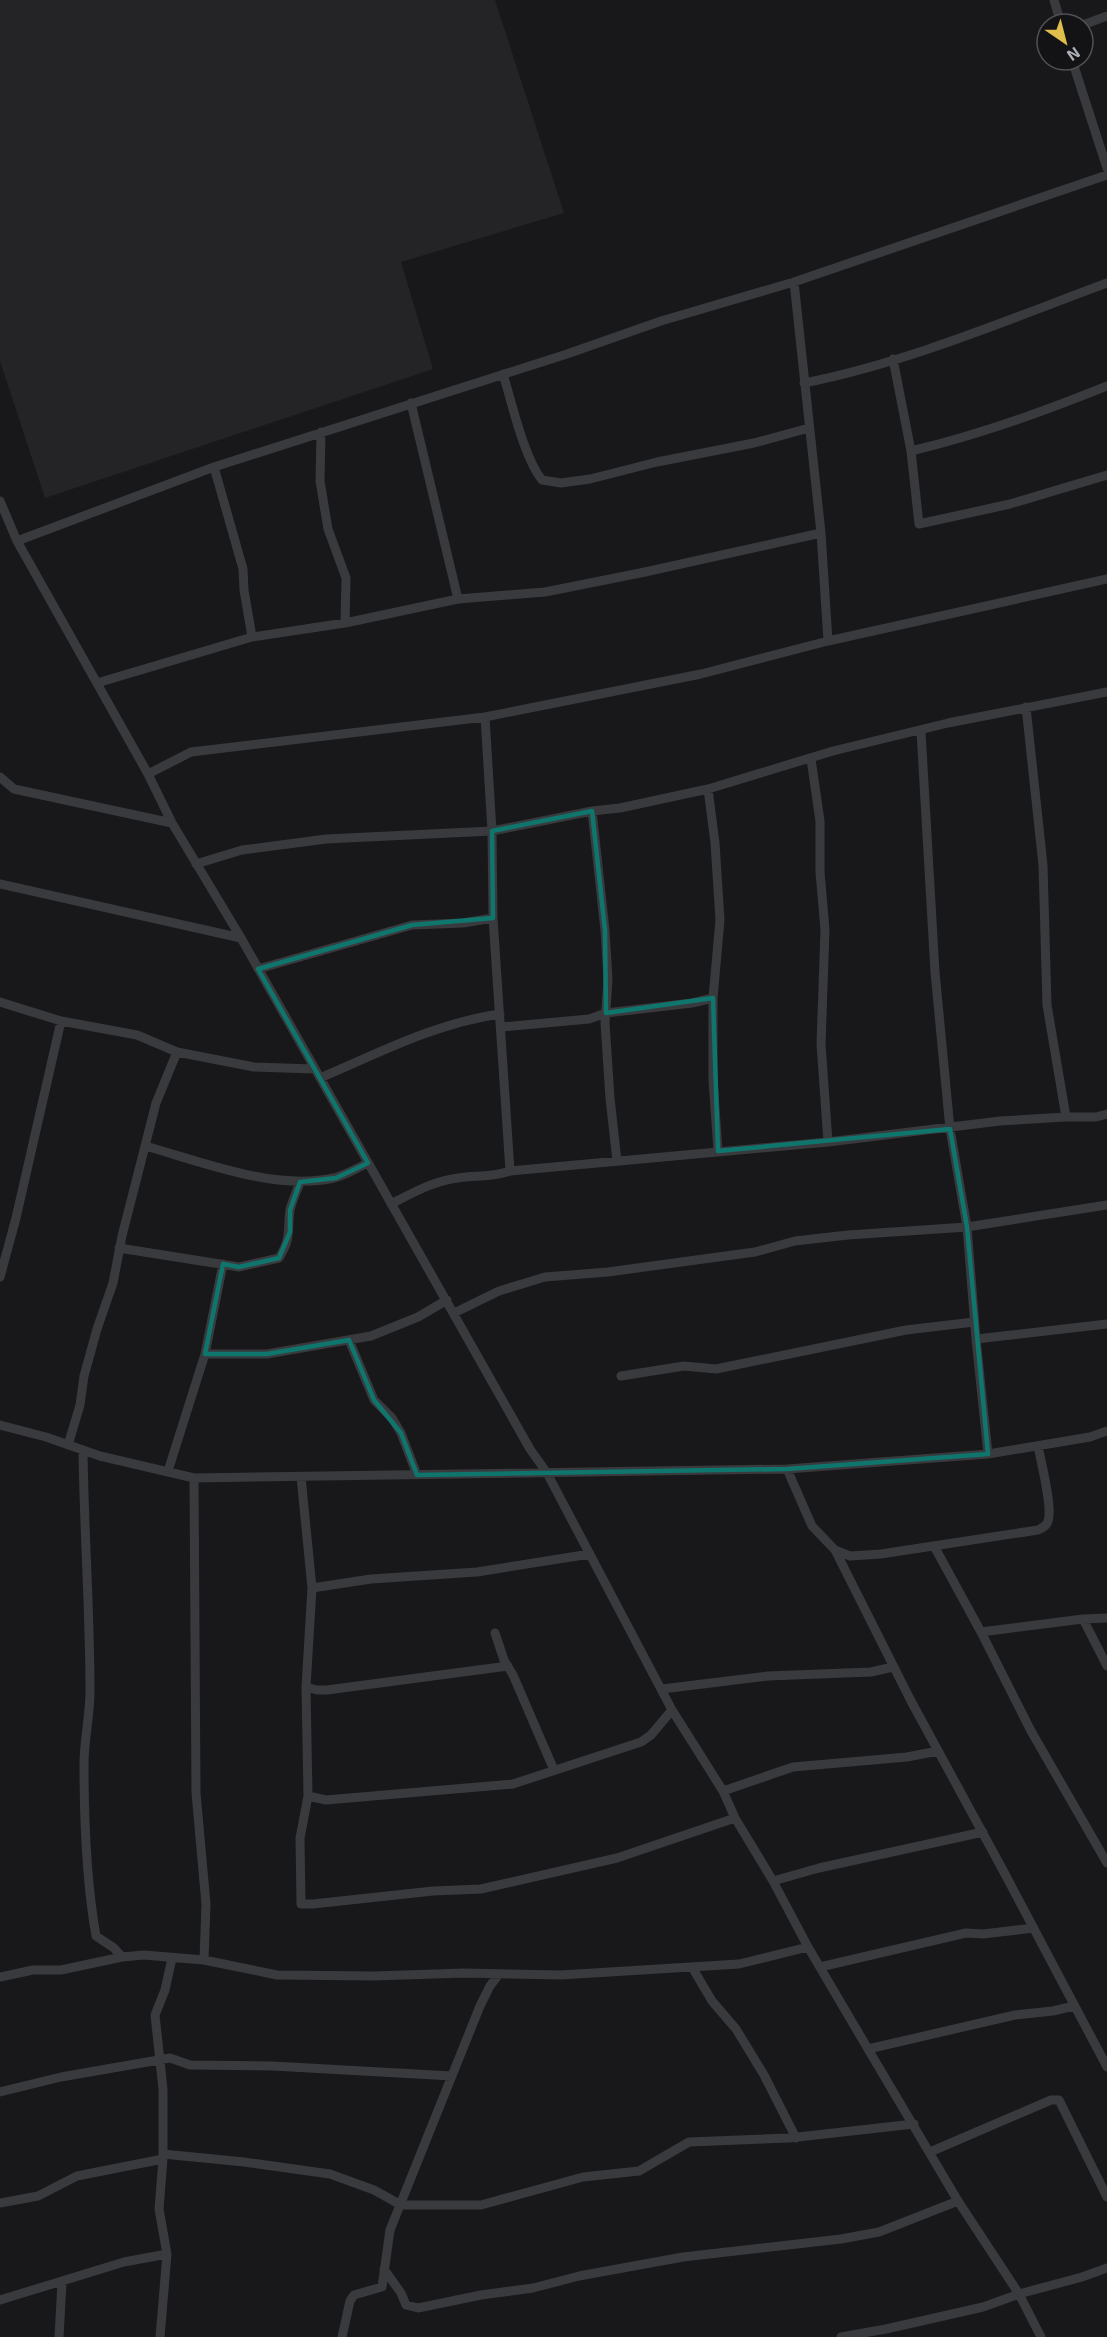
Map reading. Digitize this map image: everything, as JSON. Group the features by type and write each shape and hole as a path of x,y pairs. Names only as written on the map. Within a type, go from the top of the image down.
{"street":[{"path":"1076,72 1107,168"},
{"path":"17,541 214,467 270,451 321,432 661,321 794,282 1107,175"},
{"path":"794,282 820,533 828,640"},
{"path":"804,383 838,376 954,341 1107,283"},
{"path":"893,359 911,451 913,486 919,524 1010,504 1107,475"},
{"path":"503,374 528,455 542,480 561,483 590,479 657,462 754,443 809,428"},
{"path":"911,451 962,439 1107,386"},
{"path":"411,403 458,599"},
{"path":"321,432 320,481 328,529 345,578 345,623"},
{"path":"214,467 243,569 252,637"},
{"path":"1,507 17,541 148,774 172,823 241,938 530,1449 547,1473 672,1710 723,1791 735,1818 868,2049 958,2201 1019,2294 1041,2337"},
{"path":"97,683 252,637 345,623 458,599 545,592 820,533"},
{"path":"148,774 191,752 485,717 701,674 828,640 1107,579"},
{"path":"196,864 242,850 326,839 492,831 592,811 620,808 708,789 833,751 921,732 948,723 1107,692"},
{"path":"1026,707 1043,866 1047,1005 1066,1117"},
{"path":"485,717 492,831 494,918 510,1171"},
{"path":"921,732 935,972 950,1129 967,1227 988,1454"},
{"path":"811,759 820,822 820,872 825,930 821,1044 828,1142"},
{"path":"0,777 14,789 172,823"},
{"path":"708,789 716,843 720,920 713,999 712,1080 718,1151"},
{"path":"592,811 605,930 610,1098 617,1161"},
{"path":"0,884 241,938"},
{"path":"258,969 412,925 463,923 494,918"},
{"path":"501,1027 589,1019 606,1014 713,999"},
{"path":"0,1002 61,1021 137,1035 177,1052 254,1067 314,1069"},
{"path":"320,1078 430,1030 471,1018 500,1014"},
{"path":"0,1277 16,1218 61,1021"},
{"path":"68,1445 80,1405 84,1376 97,1329 113,1283 156,1103 177,1052"},
{"path":"391,1204 430,1184 458,1178 499,1175 510,1171 828,1142 1000,1122 1096,1117 1107,1114"},
{"path":"145,1146 257,1177 300,1182 336,1178 368,1163"},
{"path":"120,1248 239,1267 279,1258 286,1247 290,1233 290,1210 300,1182"},
{"path":"454,1313 499,1291 545,1277 608,1272 755,1252 795,1241 967,1227 1107,1205"},
{"path":"168,1471 205,1354 223,1264"},
{"path":"205,1354 267,1354 371,1336 418,1317 447,1300"},
{"path":"621,1376 684,1366 716,1369 906,1330 974,1322"},
{"path":"976,1339 1107,1324"},
{"path":"349,1340 374,1400 392,1418 401,1433 417,1475"},
{"path":"0,1425 100,1456 194,1478 787,1469 988,1454 1090,1437 1107,1431"},
{"path":"835,1550 850,1556 871,1555 1044,1528 1048,1522 1049,1509 1038,1446"},
{"path":"83,1450 84,1536 90,1632 90,1712 84,1762 89,1898 96,1936 114,1948 122,1957"},
{"path":"787,1469 812,1526 835,1550 893,1666 1107,2067"},
{"path":"301,1477 312,1588 306,1687 308,1796 300,1838 301,1902 303,1905 433,1891 481,1889 617,1858 735,1818"},
{"path":"194,1478 196,1793 206,1904 204,1960"},
{"path":"934,1546 1031,1731 1107,1863"},
{"path":"312,1588 371,1579 477,1572 590,1554"},
{"path":"981,1632 1107,1618"},
{"path":"1083,1619 1107,1666"},
{"path":"495,1633 554,1770"},
{"path":"306,1687 327,1690 508,1666"},
{"path":"662,1689 768,1676 871,1672 893,1666"},
{"path":"308,1796 326,1800 513,1784 641,1742 651,1735 672,1710"},
{"path":"723,1791 793,1767 907,1757 938,1751"},
{"path":"773,1881 819,1868 982,1832"},
{"path":"820,1967 966,1933 983,1934 1034,1929"},
{"path":"0,1977 33,1970 61,1970 122,1957 144,1955 204,1960 277,1975 561,1975 739,1965 808,1947"},
{"path":"160,2337 167,2254 159,2209 163,2157 163,2089 155,2015 165,1990 172,1958"},
{"path":"692,1967 712,2001 736,2030 764,2076 796,2138"},
{"path":"342,2337 350,2301 358,2293 382,2287 390,2230 480,2006 490,1986 500,1974"},
{"path":"868,2049 1015,2015 1074,2006"},
{"path":"0,2092 61,2077 170,2058 190,2065 273,2066 452,2076"},
{"path":"930,2151 1051,2100 1059,2100 1063,2104 1107,2197"},
{"path":"0,2203 38,2196 77,2176 163,2157 244,2162 330,2174 374,2190 401,2205 481,2205 583,2177 639,2171 689,2142 796,2138 914,2124"},
{"path":"384,2269 401,2293 406,2305 418,2308 481,2295 533,2288 579,2276 683,2257 841,2240 879,2232 958,2201"},
{"path":"0,2300 124,2262 167,2254"},
{"path":"842,2337 888,2333 983,2307 1107,2268"},
{"path":"59,2337 62,2282"}],"highlighted area":[{"path":"592,811 605,930 606,1013 713,998 718,1151 950,1129 967,1227 988,1454 787,1469 417,1475 401,1433 374,1400 349,1340 267,1354 205,1354 223,1264 239,1267 279,1258 290,1232 290,1210 300,1182 336,1178 368,1163 258,969 412,925 493,918 492,831"}],"shaded area":[{"path":"0,0 495,0 564,213 401,262 433,369 45,498 0,361"}]}
